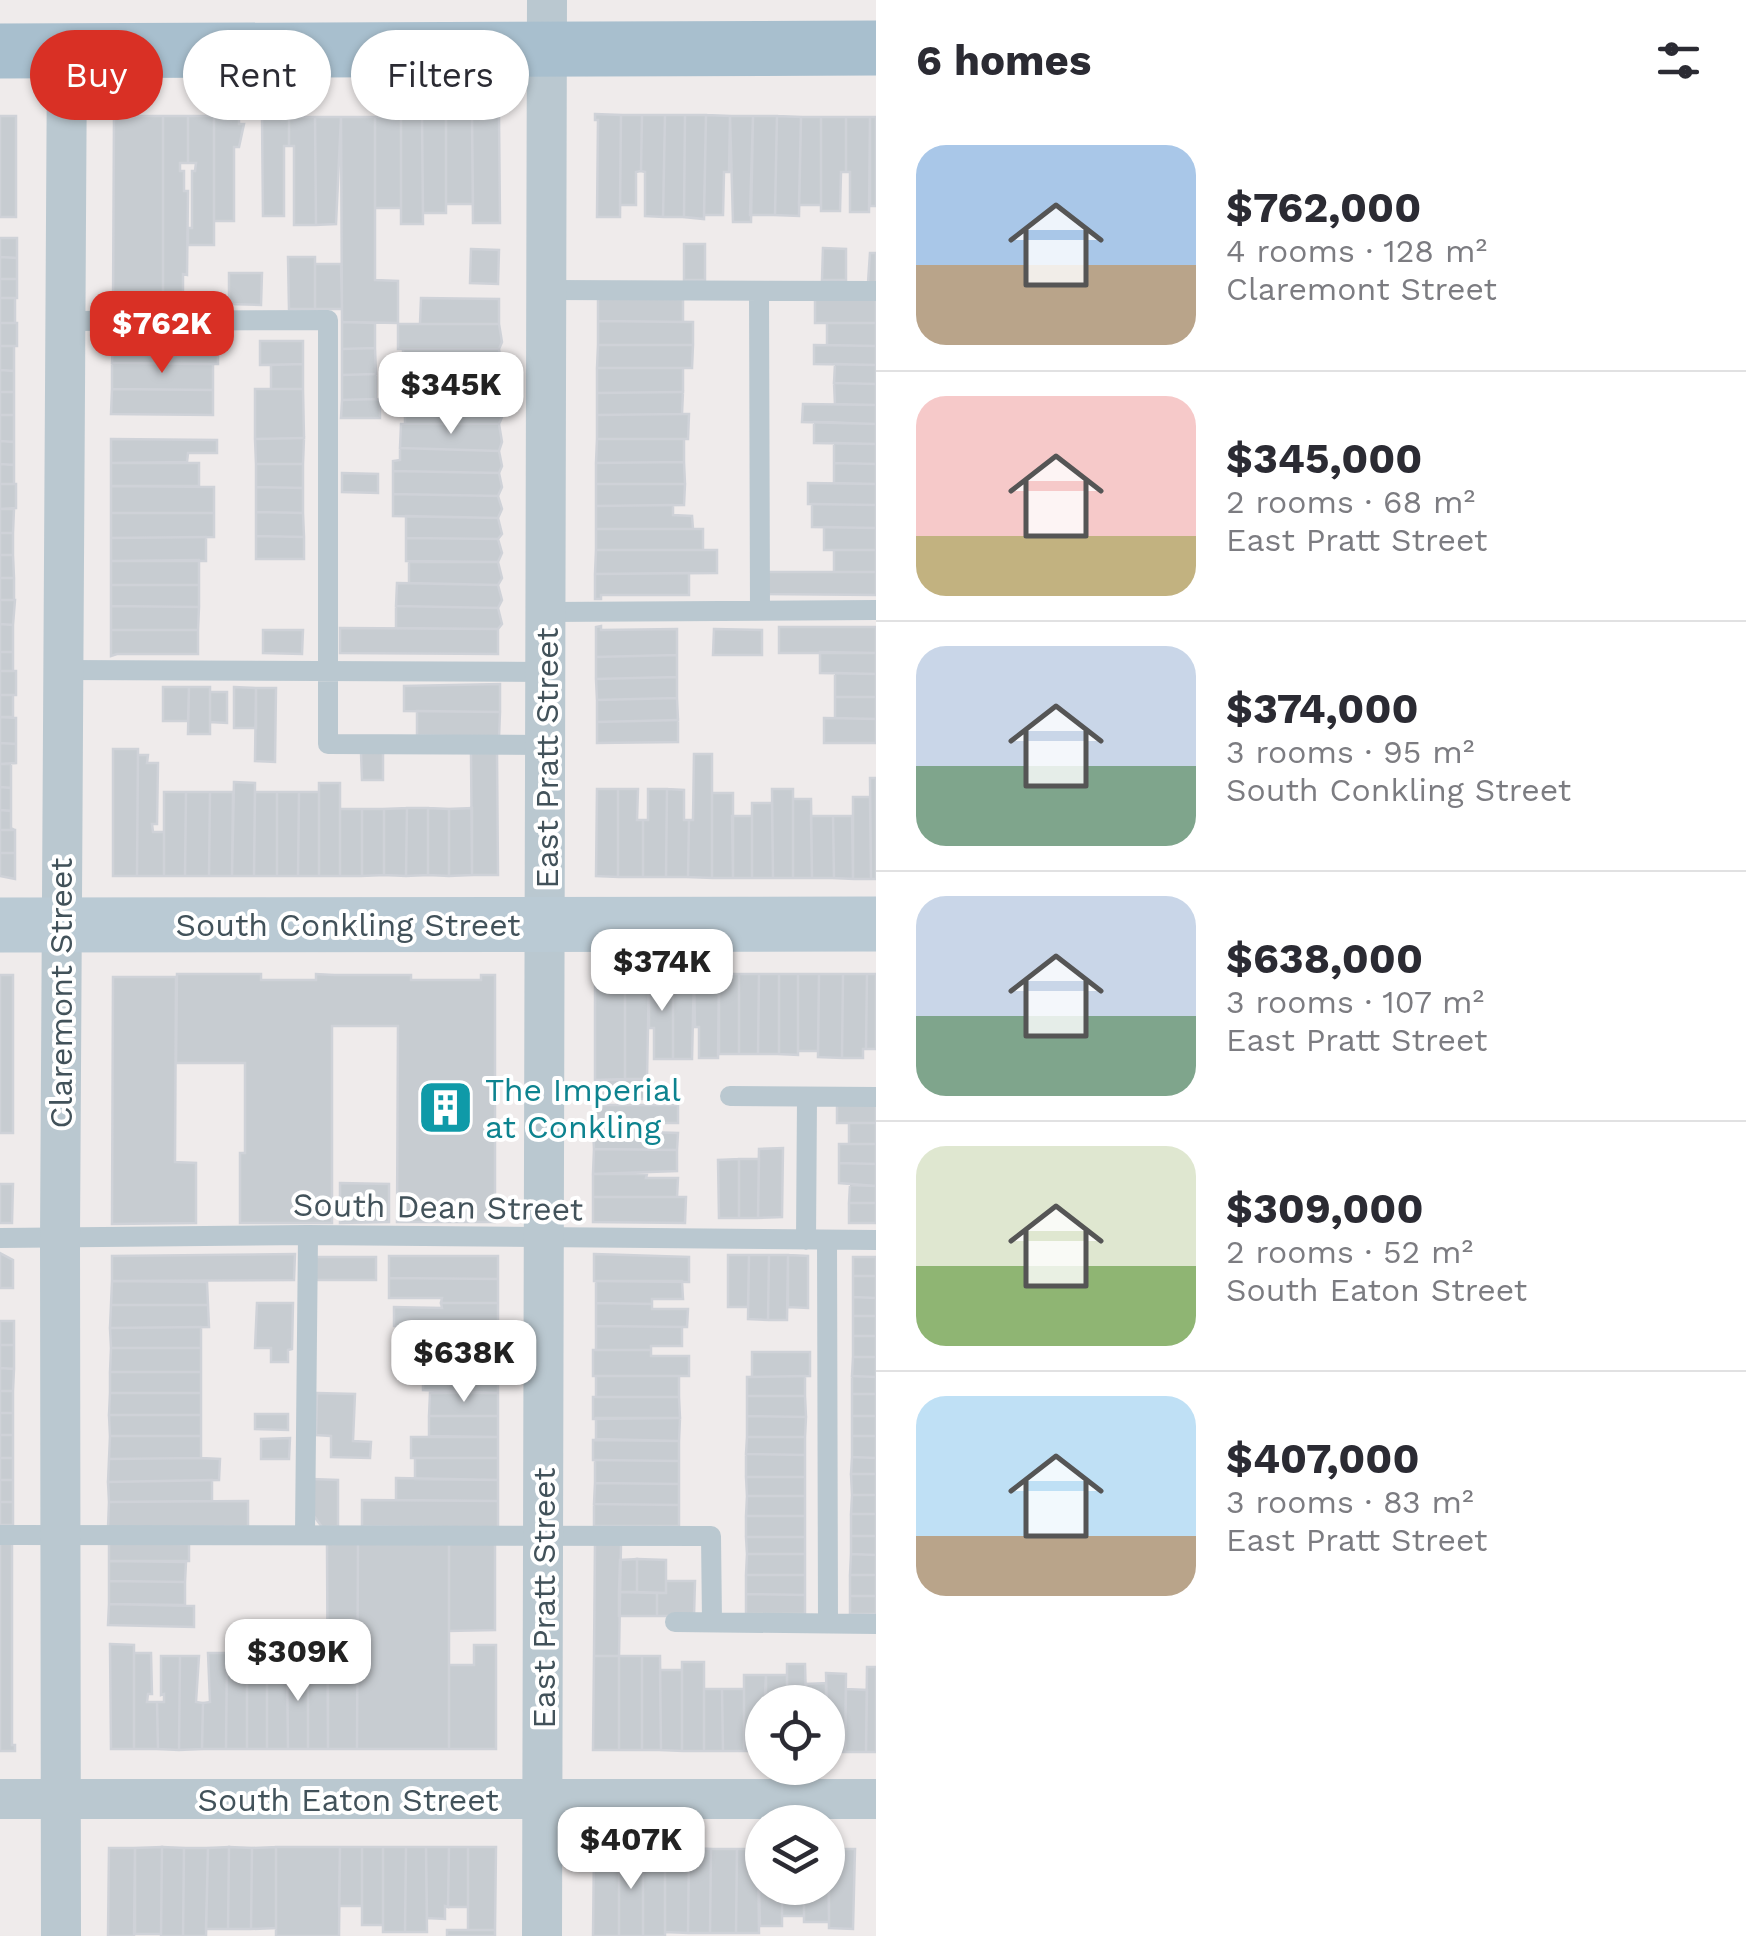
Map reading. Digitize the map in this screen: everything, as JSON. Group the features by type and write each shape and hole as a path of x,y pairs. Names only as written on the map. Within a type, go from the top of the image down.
{"main road":[{"path":"163,46 548,25 876,48"},
{"path":"0,50 30,50"}],"street":[{"name":"East Pratt Street","path":"542,1936 548,25"},
{"name":"Claremont Street","path":"61,1936 60,1239 66,120"},
{"name":"South Conkling Street","path":"0,925 876,924"},
{"name":"South Eaton Street","path":"0,1800 876,1799"}],"lane":[{"path":"548,290 876,291"},
{"path":"759,292 760,610"},
{"path":"64,321 328,320 328,744 547,745"},
{"path":"548,612 876,610"},
{"path":"64,670 548,672"},
{"path":"730,1096 876,1098"},
{"path":"807,1098 816,1240 828,1622"},
{"path":"304,1534 308,1236"},
{"name":"South Dean Street","path":"0,1238 876,1240"},
{"path":"0,1535 711,1536 712,1622"},
{"path":"676,1622 876,1624"}],"building":[{"path":"595,114 621,115 620,217 597,217"},
{"path":"621,115 642,115 636,205 620,205"},
{"path":"642,115 665,115 663,217 645,216"},
{"path":"665,115 685,115 684,217 663,217"},
{"path":"685,115 706,115 704,219 684,217"},
{"path":"706,115 730,116 723,215 704,215"},
{"path":"0,116 16,116 16,217 0,217"},
{"path":"163,116 183,116 183,120 188,120 188,163 180,163 184,191 188,191 183,307 163,307"},
{"path":"730,116 753,116 751,222 733,222"},
{"path":"753,116 777,116 775,215 750,215"},
{"path":"777,116 801,117 799,216 775,215"},
{"path":"341,117 336,224 316,225 315,120"},
{"path":"341,117 351,117 375,120 375,280 398,281 398,323 342,322"},
{"path":"801,117 821,117 821,205 799,205"},
{"path":"821,117 846,117 846,172 841,172 840,211 821,211"},
{"path":"846,117 870,117 869,212 850,212"},
{"path":"870,117 876,117 876,206 870,206"},
{"path":"114,120 163,120 163,307 113,307"},
{"path":"188,120 214,120 214,245 188,245 188,228 192,228 192,171 196,163 188,163"},
{"path":"214,120 239,120 239,124 244,124 239,147 234,147 234,221 214,221"},
{"path":"262,120 289,120 289,146 284,146 284,216 263,216"},
{"path":"289,120 315,120 316,225 294,225 294,146 289,146"},
{"path":"375,120 401,120 401,208 375,208"},
{"path":"401,120 422,120 423,224 401,224"},
{"path":"422,120 446,120 446,213 423,213"},
{"path":"446,120 472,120 473,204 446,204"},
{"path":"472,120 499,120 500,223 473,223"},
{"path":"0,238 17,238 17,258 0,257"},
{"path":"684,244 705,244 705,280 684,280"},
{"path":"823,248 846,249 846,280 822,280"},
{"path":"471,249 499,250 498,284 470,283"},
{"path":"870,253 876,253 876,283 868,283"},
{"path":"0,257 17,258 17,279 0,279"},
{"path":"288,257 315,257 315,309 289,309"},
{"path":"315,264 341,264 342,309 315,309"},
{"path":"229,273 262,273 261,305 229,304"},
{"path":"0,279 17,279 17,298 0,298"},
{"path":"0,298 15,298 15,323 0,323"},
{"path":"421,298 499,299 499,324 420,324"},
{"path":"598,298 683,299 683,322 598,321"},
{"path":"815,299 876,299 876,323 815,323"},
{"path":"598,321 693,322 693,345 598,345"},
{"path":"342,322 375,323 375,348 342,349"},
{"path":"0,323 17,323 17,346 0,346"},
{"path":"827,323 876,323 876,346 827,345"},
{"path":"398,324 499,324 502,342 499,349 398,349"},
{"path":"113,340 218,342 218,364 112,363"},
{"path":"260,341 303,341 303,364 260,365"},
{"path":"598,345 693,345 692,368 597,368"},
{"path":"814,345 876,346 876,365 814,364"},
{"path":"0,346 14,346 14,371 0,370"},
{"path":"375,348 376,374 342,375 342,349"},
{"path":"403,349 499,349 502,367 499,376 403,376"},
{"path":"112,363 213,364 213,390 112,389"},
{"path":"303,364 303,389 271,389 271,365"},
{"path":"835,364 876,365 876,384 834,383"},
{"path":"597,368 683,368 683,392 597,393"},
{"path":"0,370 14,371 14,392 0,392"},
{"path":"376,374 376,399 342,400 342,375"},
{"path":"403,376 499,376 502,393 499,399 403,399"},
{"path":"834,383 876,384 876,405 835,404"},
{"path":"112,389 213,390 213,415 111,414"},
{"path":"255,389 303,389 304,438 255,439"},
{"path":"0,392 14,392 14,415 0,415"},
{"path":"683,392 682,414 597,415 597,393"},
{"path":"405,399 499,399 502,417 499,424 405,424"},
{"path":"342,400 380,400 380,418 341,418"},
{"path":"803,404 876,405 876,424 802,422"},
{"path":"689,414 688,439 597,439 597,415"},
{"path":"0,415 14,415 14,442 0,441"},
{"path":"814,422 876,424 876,444 814,443"},
{"path":"401,424 499,424 502,442 499,451 400,448"},
{"path":"304,438 303,464 256,464 255,439"},
{"path":"111,439 217,440 217,453 188,453 187,462 111,463"},
{"path":"597,439 684,439 684,462 596,463"},
{"path":"0,441 14,442 14,465 0,464"},
{"path":"834,443 876,444 876,464 834,463"},
{"path":"400,448 499,451 502,466 499,473 393,471 393,461 400,460"},
{"path":"684,462 685,484 596,484 596,463"},
{"path":"111,463 199,463 199,486 111,486"},
{"path":"834,463 876,464 876,484 834,483"},
{"path":"0,464 14,465 14,484 0,484"},
{"path":"256,464 303,464 303,488 256,487"},
{"path":"393,471 499,473 502,487 498,496 393,494"},
{"path":"342,473 378,474 378,493 342,492"},
{"path":"808,483 876,484 876,505 808,504"},
{"path":"0,484 16,484 16,508 0,509"},
{"path":"596,484 685,484 684,505 596,506"},
{"path":"111,486 214,487 214,513 111,513"},
{"path":"256,487 303,488 303,513 256,512"},
{"path":"393,494 498,496 502,509 498,518 393,516"},
{"path":"812,504 876,505 876,528 812,527"},
{"path":"673,505 673,515 692,516 693,529 596,529 596,506"},
{"path":"0,509 14,509 13,533 0,533"},
{"path":"256,512 303,513 304,537 256,536"},
{"path":"111,513 214,513 214,537 111,538"},
{"path":"406,516 498,518 502,534 498,539 406,538"},
{"path":"824,527 876,528 876,550 824,550"},
{"path":"596,529 703,529 703,550 596,550"},
{"path":"0,533 13,533 13,555 0,555"},
{"path":"256,536 304,537 304,559 256,559"},
{"path":"206,537 206,561 111,561 111,538"},
{"path":"406,538 498,539 502,553 498,562 406,561"},
{"path":"596,550 717,550 717,573 595,574"},
{"path":"834,550 876,550 876,572 834,572"},
{"path":"0,555 13,555 14,578 0,578"},
{"path":"199,560 199,585 111,585 111,561"},
{"path":"409,562 498,562 502,578 498,585 409,583"},
{"path":"762,572 876,572 876,595 762,594"},
{"path":"689,573 689,595 601,595 601,599 595,599 595,574"},
{"path":"0,578 14,578 14,600 0,600"},
{"path":"397,583 498,585 502,600 498,608 396,606"},
{"path":"111,585 199,585 199,607 111,606"},
{"path":"0,600 15,600 13,625 0,624"},
{"path":"111,606 199,607 198,630 111,630"},
{"path":"396,606 498,608 502,624 498,629 396,628"},
{"path":"0,624 13,625 13,652 0,652"},
{"path":"601,626 601,630 677,629 677,655 596,657 596,627"},
{"path":"779,627 876,627 876,653 779,653"},
{"path":"340,628 498,629 498,654 340,653"},
{"path":"714,629 762,630 762,655 713,655"},
{"path":"111,630 198,630 198,654 111,656"},
{"path":"263,630 303,630 302,654 263,653"},
{"path":"0,652 13,652 13,671 0,671"},
{"path":"820,652 876,653 876,674 820,673"},
{"path":"677,655 677,677 596,679 596,657"},
{"path":"0,671 16,671 16,695 0,695"},
{"path":"835,673 876,674 876,697 835,697"},
{"path":"677,677 677,698 597,700 596,679"},
{"path":"500,684 500,712 404,711 404,686"},
{"path":"163,687 189,687 188,721 163,721"},
{"path":"189,687 210,687 210,734 188,734"},
{"path":"234,687 256,688 256,728 234,728"},
{"path":"256,688 276,688 275,762 255,761"},
{"path":"210,692 227,692 227,723 210,722"},
{"path":"0,695 13,695 13,717 0,717"},
{"path":"835,697 876,697 876,719 835,718"},
{"path":"677,698 678,720 597,722 597,700"},
{"path":"417,711 500,712 499,738 417,735"},
{"path":"0,717 16,718 16,744 0,743"},
{"path":"824,718 876,719 876,743 824,743"},
{"path":"678,720 678,742 597,743 597,722"},
{"path":"0,743 16,744 16,763 0,764"},
{"path":"113,749 138,749 137,876 113,876"},
{"path":"383,752 383,780 362,780 361,753"},
{"path":"471,753 497,753 498,875 472,875"},
{"path":"694,754 712,754 712,878 688,877"},
{"path":"138,755 148,755 147,763 158,763 157,824 152,824 153,832 164,832 164,876 137,876"},
{"path":"0,764 11,764 11,788 0,787"},
{"path":"870,778 876,778 876,879 871,879"},
{"path":"234,782 255,783 254,876 232,876"},
{"path":"319,783 340,783 340,876 319,876"},
{"path":"0,787 11,788 11,811 0,810"},
{"path":"597,789 618,789 618,877 596,876"},
{"path":"618,789 638,789 637,820 643,820 643,877 618,877"},
{"path":"648,789 667,789 666,877 643,877 643,820 648,820"},
{"path":"667,789 684,790 684,820 689,820 688,877 666,877"},
{"path":"772,789 793,789 793,878 773,878"},
{"path":"164,792 186,792 185,876 164,876"},
{"path":"186,792 210,792 209,876 185,876"},
{"path":"210,792 233,792 232,876 209,876"},
{"path":"255,792 277,792 277,876 254,876"},
{"path":"277,792 299,792 298,876 277,876"},
{"path":"299,792 319,792 319,876 298,876"},
{"path":"712,793 733,793 733,878 712,878"},
{"path":"853,797 870,797 871,879 853,879"},
{"path":"793,799 811,799 812,878 793,878"},
{"path":"752,803 772,803 773,878 752,878"},
{"path":"407,808 428,808 428,875 406,876"},
{"path":"407,808 406,876 384,875 384,809"},
{"path":"428,808 449,809 449,876 428,875"},
{"path":"472,808 472,875 449,876 449,809"},
{"path":"340,809 362,809 362,876 340,876"},
{"path":"362,809 384,809 384,875 362,876"},
{"path":"0,810 11,811 11,828 15,830 0,830"},
{"path":"732,816 752,816 752,878 733,878"},
{"path":"811,816 833,816 834,878 812,878"},
{"path":"833,816 852,816 853,879 834,878"},
{"path":"0,830 15,830 15,853 0,853"},
{"path":"0,853 15,853 15,879 0,876"},
{"name":"The Imperial at Conkling","path":"177,974 261,974 261,980 316,980 316,974 411,975 411,980 481,980 481,975 495,975 495,1222 397,1222 398,1026 332,1026 332,1223 240,1223 245,1063 176,1063"},
{"path":"595,974 625,974 625,1079 595,1080"},
{"path":"625,974 649,974 647,1079 625,1079"},
{"path":"649,974 673,974 673,1059 654,1059 654,1028 649,1028"},
{"path":"673,974 694,974 692,1059 673,1059"},
{"path":"694,974 719,974 718,1058 699,1058"},
{"path":"719,974 739,974 739,1054 719,1054"},
{"path":"739,974 759,974 758,1054 739,1054"},
{"path":"759,974 779,974 779,1054 758,1054"},
{"path":"779,974 798,974 798,1055 779,1054"},
{"path":"798,974 819,974 818,1051 798,1051"},
{"path":"819,974 843,974 842,1058 818,1057"},
{"path":"843,974 867,974 863,1058 842,1058"},
{"path":"867,974 876,974 876,1049 866,1049"},
{"path":"0,975 13,975 13,1133 0,1133"},
{"path":"113,977 176,977 175,1162 196,1163 196,1223 112,1224"},
{"path":"647,1079 647,1099 595,1099 595,1080"},
{"path":"594,1105 678,1105 678,1123 646,1123 647,1128 593,1128"},
{"path":"837,1105 876,1105 876,1123 837,1123"},
{"path":"849,1123 876,1123 876,1144 849,1144"},
{"path":"593,1128 647,1128 646,1132 678,1133 677,1150 594,1149"},
{"path":"839,1144 876,1144 876,1164 839,1163"},
{"path":"783,1148 782,1217 758,1218 759,1149"},
{"path":"594,1149 677,1150 677,1171 593,1174"},
{"path":"739,1159 739,1218 719,1218 718,1160"},
{"path":"739,1159 759,1159 758,1218 739,1218"},
{"path":"839,1163 876,1164 876,1186 839,1183"},
{"path":"593,1174 678,1178 677,1197 593,1197"},
{"path":"340,1183 389,1184 389,1222 340,1223"},
{"path":"0,1184 13,1184 12,1223 0,1223"},
{"path":"850,1185 876,1186 876,1203 849,1203"},
{"path":"593,1197 686,1197 685,1223 593,1222"},
{"path":"849,1203 876,1203 876,1223 849,1223"},
{"path":"0,1253 13,1260 13,1288 0,1288"},
{"path":"295,1254 294,1280 112,1281 112,1256"},
{"path":"594,1254 689,1257 689,1282 594,1281"},
{"path":"728,1255 749,1255 748,1307 728,1307"},
{"path":"749,1255 769,1255 768,1320 748,1319"},
{"path":"769,1255 788,1255 787,1320 768,1320"},
{"path":"788,1255 808,1256 808,1308 788,1307"},
{"path":"389,1256 498,1256 498,1279 389,1278"},
{"path":"313,1257 376,1257 376,1280 314,1280"},
{"path":"853,1257 876,1257 876,1276 853,1276"},
{"path":"853,1276 876,1276 876,1298 853,1297"},
{"path":"389,1278 498,1279 498,1303 389,1298"},
{"path":"112,1281 207,1282 208,1305 111,1305"},
{"path":"596,1281 682,1281 683,1299 652,1299 652,1304 596,1303"},
{"path":"853,1297 876,1298 876,1316 853,1316"},
{"path":"257,1303 293,1303 288,1362 271,1362 271,1348 255,1348"},
{"path":"441,1303 498,1303 498,1326 394,1326 394,1307 442,1308"},
{"path":"596,1303 688,1309 687,1327 596,1326"},
{"path":"111,1305 208,1305 209,1327 110,1328"},
{"path":"853,1316 876,1316 876,1336 853,1336"},
{"path":"0,1321 14,1321 14,1345 0,1345"},
{"path":"409,1326 498,1326 498,1349 441,1349 441,1345 409,1344"},
{"path":"596,1326 682,1327 682,1346 596,1350"},
{"path":"201,1327 201,1348 111,1348 110,1328"},
{"path":"853,1336 876,1336 876,1357 853,1357"},
{"path":"0,1345 14,1345 14,1369 0,1368"},
{"path":"111,1348 201,1348 201,1372 110,1372"},
{"path":"441,1349 498,1349 498,1371 393,1370 394,1350 441,1353"},
{"path":"593,1350 651,1350 651,1356 689,1356 689,1376 593,1376"},
{"path":"752,1352 810,1352 810,1376 752,1377"},
{"path":"853,1357 876,1357 876,1377 852,1376"},
{"path":"0,1368 14,1369 13,1391 0,1391"},
{"path":"498,1371 498,1393 423,1390 423,1372"},
{"path":"110,1372 201,1372 201,1393 110,1393"},
{"path":"596,1376 679,1376 679,1397 596,1397"},
{"path":"805,1376 805,1396 747,1396 747,1377"},
{"path":"852,1376 876,1377 876,1394 852,1394"},
{"path":"0,1391 13,1391 13,1413 0,1413"},
{"path":"110,1393 201,1393 201,1415 109,1415"},
{"path":"317,1393 355,1394 353,1441 371,1442 370,1458 331,1457 331,1436 316,1435"},
{"path":"430,1393 498,1393 498,1416 429,1416"},
{"path":"852,1394 876,1394 876,1416 852,1416"},
{"path":"747,1396 805,1396 806,1417 747,1416"},
{"path":"593,1397 679,1397 680,1418 593,1419"},
{"path":"0,1413 13,1413 13,1435 0,1435"},
{"path":"255,1414 288,1414 288,1430 255,1429"},
{"path":"109,1415 201,1415 201,1436 110,1436"},
{"path":"429,1416 498,1416 498,1437 429,1436"},
{"path":"747,1416 806,1417 805,1437 747,1437"},
{"path":"852,1416 876,1416 876,1436 852,1436"},
{"path":"596,1418 680,1418 679,1441 596,1439"},
{"path":"0,1435 13,1435 13,1458 0,1458"},
{"path":"110,1436 201,1436 201,1458 109,1459"},
{"path":"852,1436 876,1436 876,1458 852,1457"},
{"path":"411,1437 498,1437 498,1458 411,1458"},
{"path":"747,1437 805,1437 805,1455 746,1454"},
{"path":"290,1438 289,1459 261,1459 261,1439"},
{"path":"593,1440 679,1441 679,1461 593,1460"},
{"path":"746,1454 805,1455 805,1477 746,1477"},
{"path":"852,1457 876,1458 876,1474 851,1474"},
{"path":"0,1458 13,1458 13,1480 0,1480"},
{"path":"415,1458 498,1458 498,1480 415,1479"},
{"path":"109,1459 220,1459 219,1480 108,1482"},
{"path":"595,1460 679,1461 679,1484 595,1483"},
{"path":"851,1474 876,1474 876,1495 852,1495"},
{"path":"746,1477 805,1477 805,1496 747,1496"},
{"path":"396,1478 498,1480 498,1501 396,1500"},
{"path":"311,1479 338,1480 338,1526 322,1527 311,1512"},
{"path":"0,1480 13,1480 13,1502 0,1502"},
{"path":"212,1480 212,1501 109,1502 108,1482"},
{"path":"595,1483 679,1484 679,1505 594,1504"},
{"path":"852,1495 876,1495 876,1514 851,1514"},
{"path":"747,1496 805,1496 805,1516 746,1516"},
{"path":"362,1500 498,1501 498,1528 362,1526"},
{"path":"248,1501 248,1526 108,1528 109,1502"},
{"path":"0,1502 13,1502 13,1525 0,1525"},
{"path":"594,1504 679,1505 679,1526 594,1526"},
{"path":"851,1514 876,1514 876,1536 851,1536"},
{"path":"746,1516 805,1516 805,1537 746,1537"},
{"path":"851,1536 876,1536 876,1555 851,1554"},
{"path":"746,1537 805,1537 805,1554 747,1554"},
{"path":"327,1542 358,1543 357,1749 328,1749"},
{"path":"0,1543 12,1543 15,1751 0,1751"},
{"path":"109,1543 189,1544 189,1561 109,1561"},
{"path":"358,1543 449,1544 449,1749 357,1749"},
{"path":"495,1543 495,1630 449,1631 449,1544"},
{"path":"595,1543 621,1543 619,1656 594,1656"},
{"path":"747,1554 805,1554 805,1575 746,1575"},
{"path":"851,1554 876,1555 876,1575 850,1575"},
{"path":"637,1559 666,1560 666,1593 637,1592"},
{"path":"637,1559 637,1592 619,1592 620,1560"},
{"path":"109,1561 186,1562 185,1582 109,1581"},
{"path":"746,1575 805,1575 805,1595 746,1594"},
{"path":"850,1575 876,1575 876,1596 850,1596"},
{"path":"109,1581 185,1582 185,1605 109,1604"},
{"path":"666,1581 695,1581 694,1616 657,1616 657,1593 666,1593"},
{"path":"619,1592 657,1593 657,1616 619,1616"},
{"path":"746,1594 805,1595 805,1614 746,1614"},
{"path":"850,1596 876,1596 876,1614 850,1614"},
{"path":"109,1604 194,1606 194,1627 108,1625"},
{"path":"110,1644 134,1645 134,1749 111,1749"},
{"path":"474,1645 496,1645 496,1749 449,1749 449,1665 474,1665"},
{"path":"134,1653 151,1653 152,1694 148,1694 147,1702 157,1702 158,1749 134,1749"},
{"path":"208,1653 227,1653 226,1749 202,1749 203,1703 210,1702"},
{"path":"227,1653 234,1653 234,1660 247,1659 247,1749 226,1749"},
{"path":"161,1656 180,1656 179,1750 158,1749 157,1702 164,1702"},
{"path":"180,1656 199,1656 196,1702 203,1703 202,1749 179,1750"},
{"path":"594,1656 619,1656 619,1750 593,1750"},
{"path":"619,1656 642,1656 642,1750 619,1750"},
{"path":"642,1656 660,1656 661,1750 642,1750"},
{"path":"247,1659 267,1660 267,1749 247,1749"},
{"path":"308,1659 328,1659 328,1749 308,1749"},
{"path":"308,1659 308,1749 288,1749 287,1660"},
{"path":"267,1660 287,1660 288,1749 267,1749"},
{"path":"682,1662 704,1662 704,1751 682,1751"},
{"path":"787,1664 805,1664 806,1685 787,1685"},
{"path":"867,1667 876,1667 876,1752 866,1752"},
{"path":"660,1670 682,1670 682,1751 661,1750"},
{"path":"826,1673 846,1674 845,1752 845,1685 826,1685"},
{"path":"744,1675 766,1675 765,1685 745,1685 744,1751"},
{"path":"766,1675 787,1675 787,1685 766,1685"},
{"path":"704,1689 722,1689 723,1751 704,1751"},
{"path":"722,1689 744,1689 744,1751 723,1751"},
{"path":"846,1689 867,1690 866,1752 845,1752"},
{"path":"162,1847 161,1934 135,1934 135,1848"},
{"path":"162,1847 184,1848 183,1936 161,1936"},
{"path":"229,1847 228,1929 206,1929 208,1848"},
{"path":"229,1847 252,1848 251,1929 228,1929"},
{"path":"276,1847 276,1928 251,1929 252,1848"},
{"path":"276,1847 340,1847 339,1936 276,1936"},
{"path":"340,1847 362,1847 362,1906 339,1906"},
{"path":"362,1847 383,1847 383,1925 362,1925"},
{"path":"383,1847 406,1847 405,1932 383,1932"},
{"path":"406,1847 426,1847 427,1932 405,1932"},
{"path":"426,1847 449,1847 445,1919 427,1918"},
{"path":"449,1847 468,1847 468,1907 448,1907"},
{"path":"468,1847 496,1847 495,1930 468,1930"},
{"path":"109,1848 135,1848 134,1936 108,1936"},
{"path":"184,1848 208,1848 206,1936 183,1936"},
{"path":"594,1848 619,1848 619,1936 593,1936"},
{"path":"619,1848 643,1848 643,1936 619,1936"},
{"path":"643,1848 665,1848 665,1936 643,1936"},
{"path":"665,1848 689,1848 688,1933 665,1932"},
{"path":"689,1848 711,1849 710,1933 688,1933"},
{"path":"711,1849 737,1849 736,1933 710,1933"},
{"path":"737,1849 745,1849 745,1905 759,1905 759,1933 736,1933"},
{"path":"845,1849 855,1849 853,1929 829,1928 829,1905 845,1905"},
{"path":"759,1905 782,1905 782,1926 760,1926"},
{"path":"782,1905 804,1905 804,1916 782,1916"},
{"path":"804,1905 829,1905 829,1922 804,1922"},
{"path":"447,1930 495,1930 495,1936 447,1936"}],"place":[{"name":"The Imperial at Conkling","path":"446,1108"}]}
